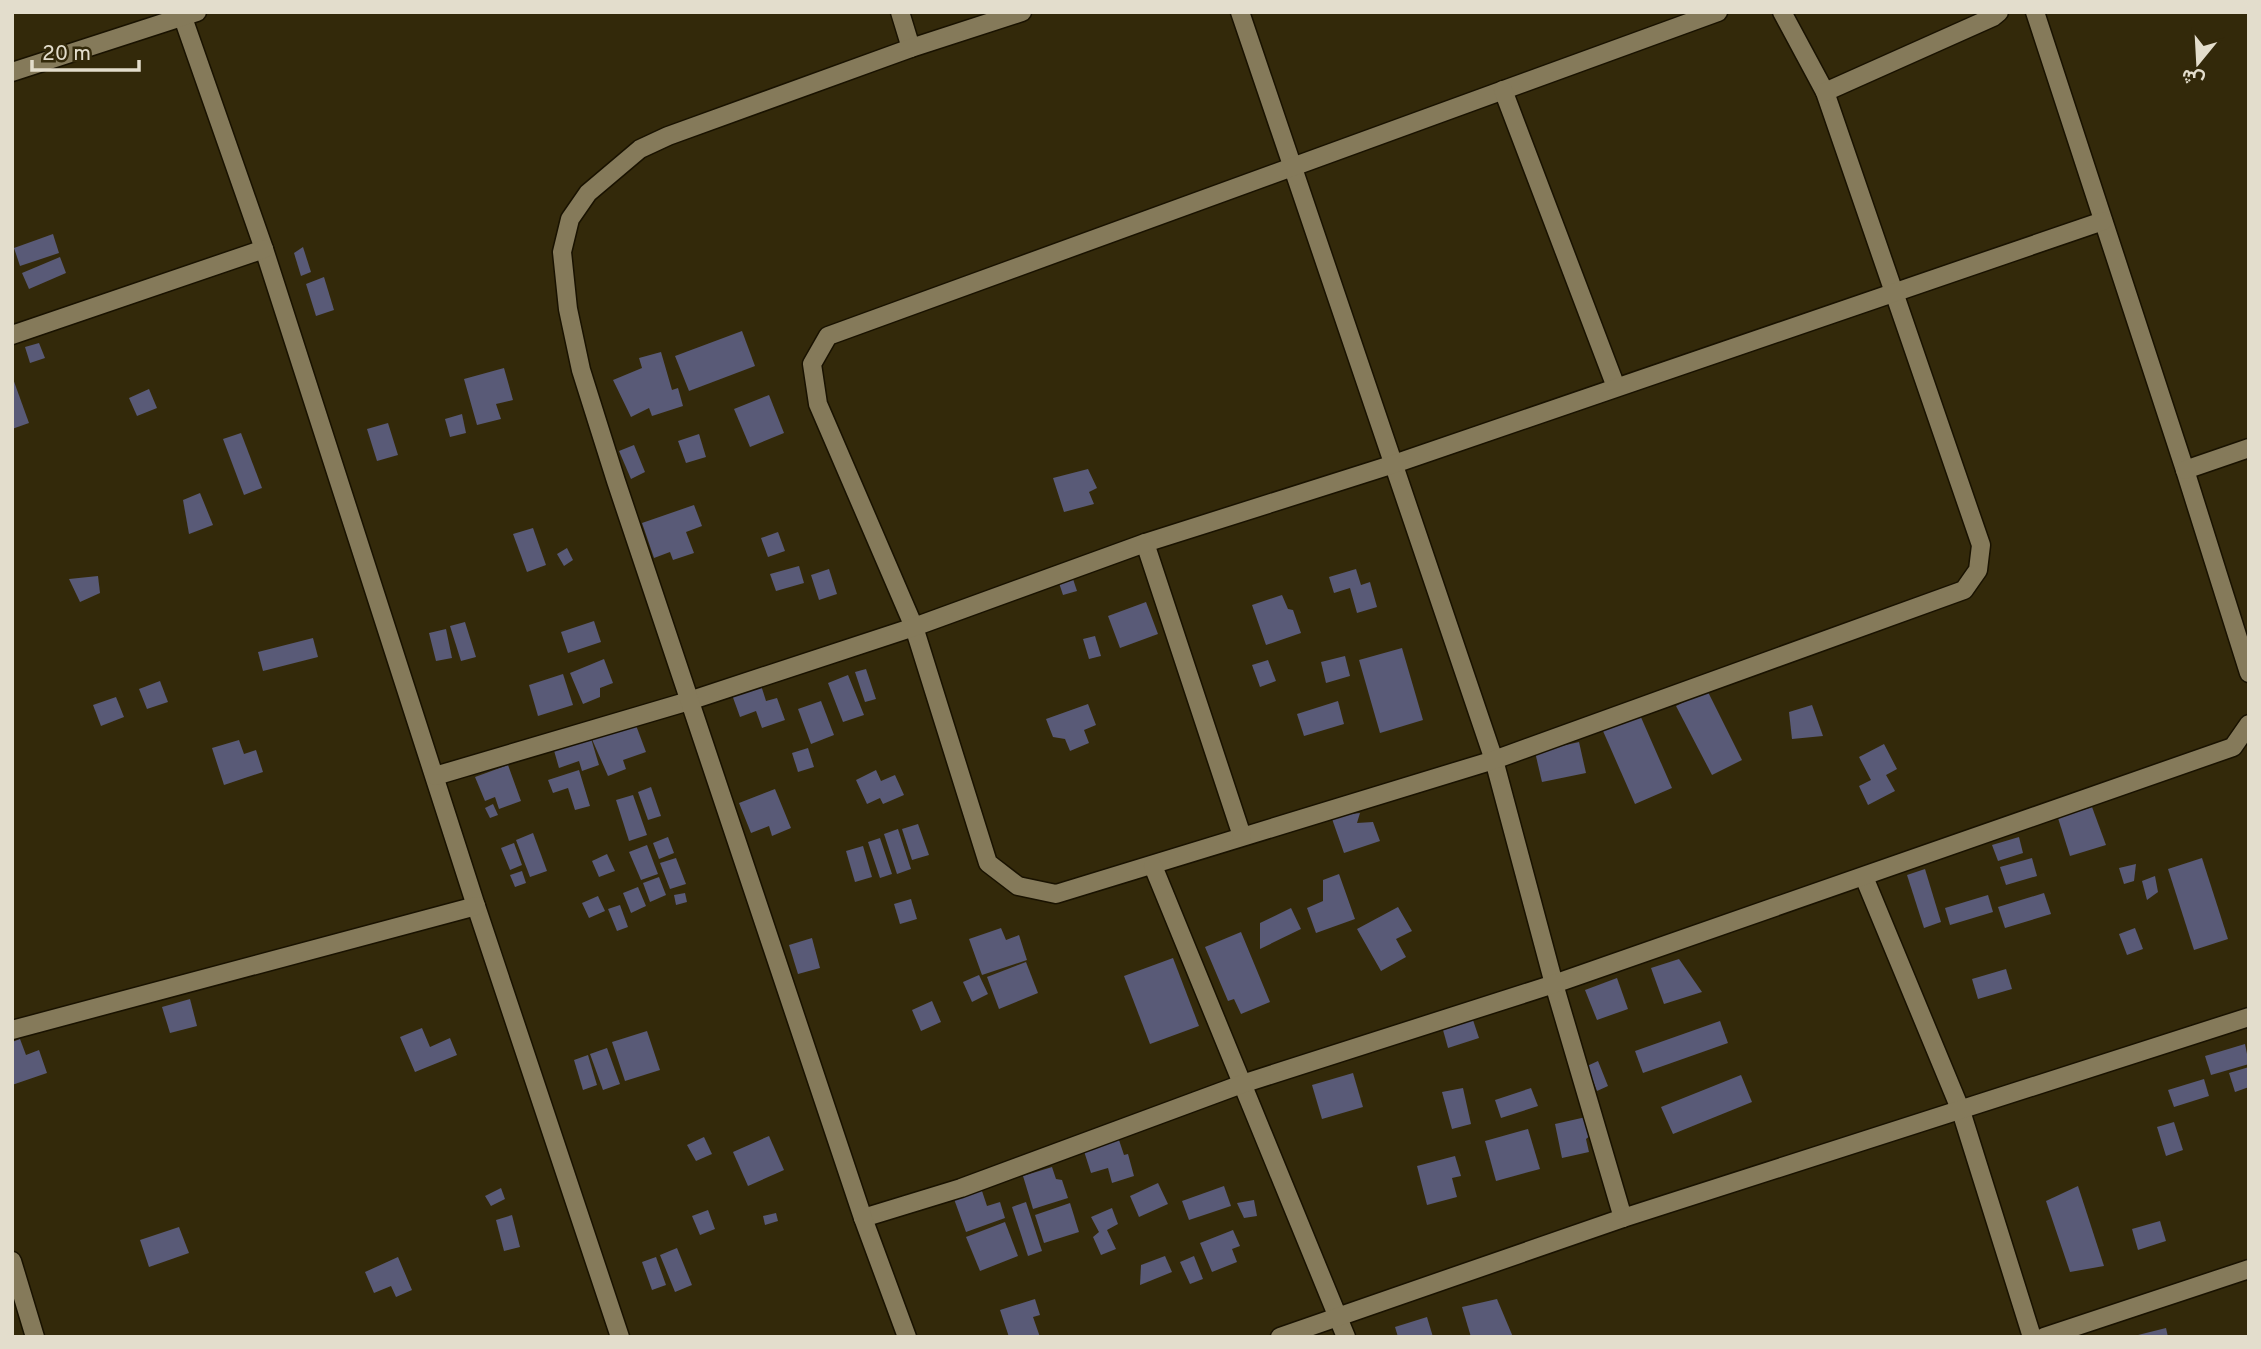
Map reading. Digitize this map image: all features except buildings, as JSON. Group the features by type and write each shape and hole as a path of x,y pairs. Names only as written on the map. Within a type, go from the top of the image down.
{"street":[{"path":"900,12 911,48"},
{"path":"907,1337 863,1218 581,370 568,309 562,252 570,219 588,193 640,149 668,136 911,48 1022,12"},
{"path":"1240,12 1494,760 1554,984 1623,1218"},
{"path":"1718,12 828,336 812,364 818,404 914,627 988,863 1018,886 1056,894 1494,760 1964,590 1978,570 1981,545 1825,92 1782,12"},
{"path":"1825,92 1999,12"},
{"path":"2035,12 2249,673"},
{"path":"12,72 187,14 476,906 620,1337"},
{"path":"1503,90 1616,387"},
{"path":"435,776 689,701 914,627 1145,543 1394,464 2103,221"},
{"path":"12,335 264,249"},
{"path":"2185,470 2249,448"},
{"path":"1145,543 1242,836"},
{"path":"863,1218 961,1188 1242,1084 1554,984 2233,747 2249,724"},
{"path":"1153,866 1346,1337"},
{"path":"1864,877 1961,1111 2032,1337"},
{"path":"12,1030 476,906"},
{"path":"1280,1337 1623,1218 2249,1017"},
{"path":"12,1261 35,1337"},
{"path":"2044,1337 2249,1269"}]}
